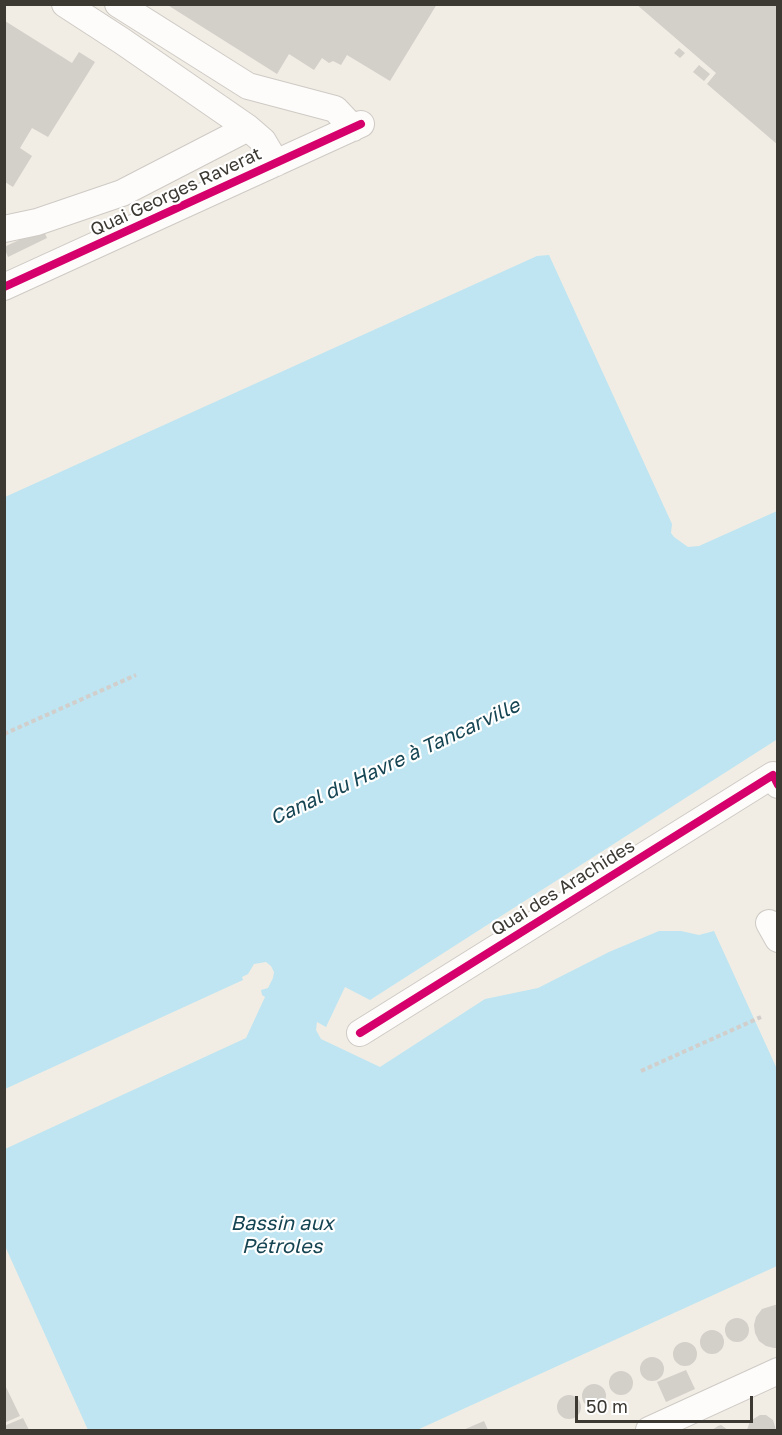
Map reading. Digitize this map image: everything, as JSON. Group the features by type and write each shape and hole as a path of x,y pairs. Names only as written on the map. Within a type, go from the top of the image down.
{"street":[{"path":"65,4 248,128 262,141 276,163"},
{"name":"Quai Georges Raverat","path":"4,287 357,126 336,109 248,86 118,4"},
{"path":"4,229 37,222 122,193 248,128"},
{"name":"Quai des Arachides","path":"360,1033 776,775"},
{"path":"648,1431 777,1371"}],"path":[{"path":"4,734 136,675"},
{"path":"641,1071 761,1017"}],"water":[{"path":"549,255 672,524 671,533 674,537 688,547 699,546 777,511 776,740 370,1000 345,987 326,1027 317,1022 316,1030 321,1039 380,1067 485,999 538,988 609,952 659,931 681,931 699,935 714,931 777,1069 777,1266 417,1430 88,1430 5,1246 5,1149 246,1038 265,997 261,990 268,988 274,972 266,962 254,964 248,974 242,977 243,980 5,1089 5,497 537,256"}],"building":[{"path":"166,4 437,4 390,81 347,55 341,65 333,61 329,63 322,58 314,70 289,54 277,74"},
{"path":"636,4 778,4 778,145 707,84 716,73"},
{"path":"5,21 72,63 79,52 95,62 48,137 32,128 20,148 32,156 13,187 5,182"},
{"path":"679,48 685,53 680,58 674,53"},
{"path":"699,65 710,74 704,81 693,72"},
{"path":"43,229 47,238 8,257 4,247"},
{"path":"778,1304 778,1348 774,1348 759,1341 754,1325 762,1309"},
{"path":"737,1318 742,1319 748,1325 748,1335 742,1341 737,1342 732,1341 726,1335 725,1330 726,1325 732,1319"},
{"path":"712,1330 720,1334 724,1342 720,1350 712,1354 704,1350 700,1342 704,1334"},
{"path":"685,1342 690,1343 696,1349 696,1359 690,1365 685,1366 680,1365 674,1359 673,1354 674,1349 680,1343"},
{"path":"652,1357 657,1358 663,1364 663,1374 657,1380 652,1381 647,1380 641,1374 640,1369 641,1364 647,1358"},
{"path":"686,1370 695,1389 666,1402 657,1382"},
{"path":"621,1371 626,1372 632,1378 632,1388 626,1394 621,1395 616,1394 610,1388 609,1383 610,1378 616,1372"},
{"path":"4,1383 20,1416 4,1423"},
{"path":"594,1384 602,1388 606,1396 602,1404 594,1408 586,1404 582,1396 586,1388"},
{"path":"569,1395 577,1399 581,1407 577,1415 569,1419 561,1415 557,1407 561,1399"},
{"path":"760,1415 766,1415 773,1420 776,1430 747,1430 750,1421"},
{"path":"23,1418 29,1430 4,1430 4,1426"},
{"path":"484,1421 488,1430 463,1430"},
{"path":"721,1425 728,1430 712,1430 718,1426"}],"cycle path":[{"path":"4,287 361,124"},
{"path":"360,1033 773,775 778,785"}],"water label":[{"name":"Canal du Havre à Tancarville","path":"395,762"},
{"name":"Bassin aux Pétroles","path":"282,1236"}]}
